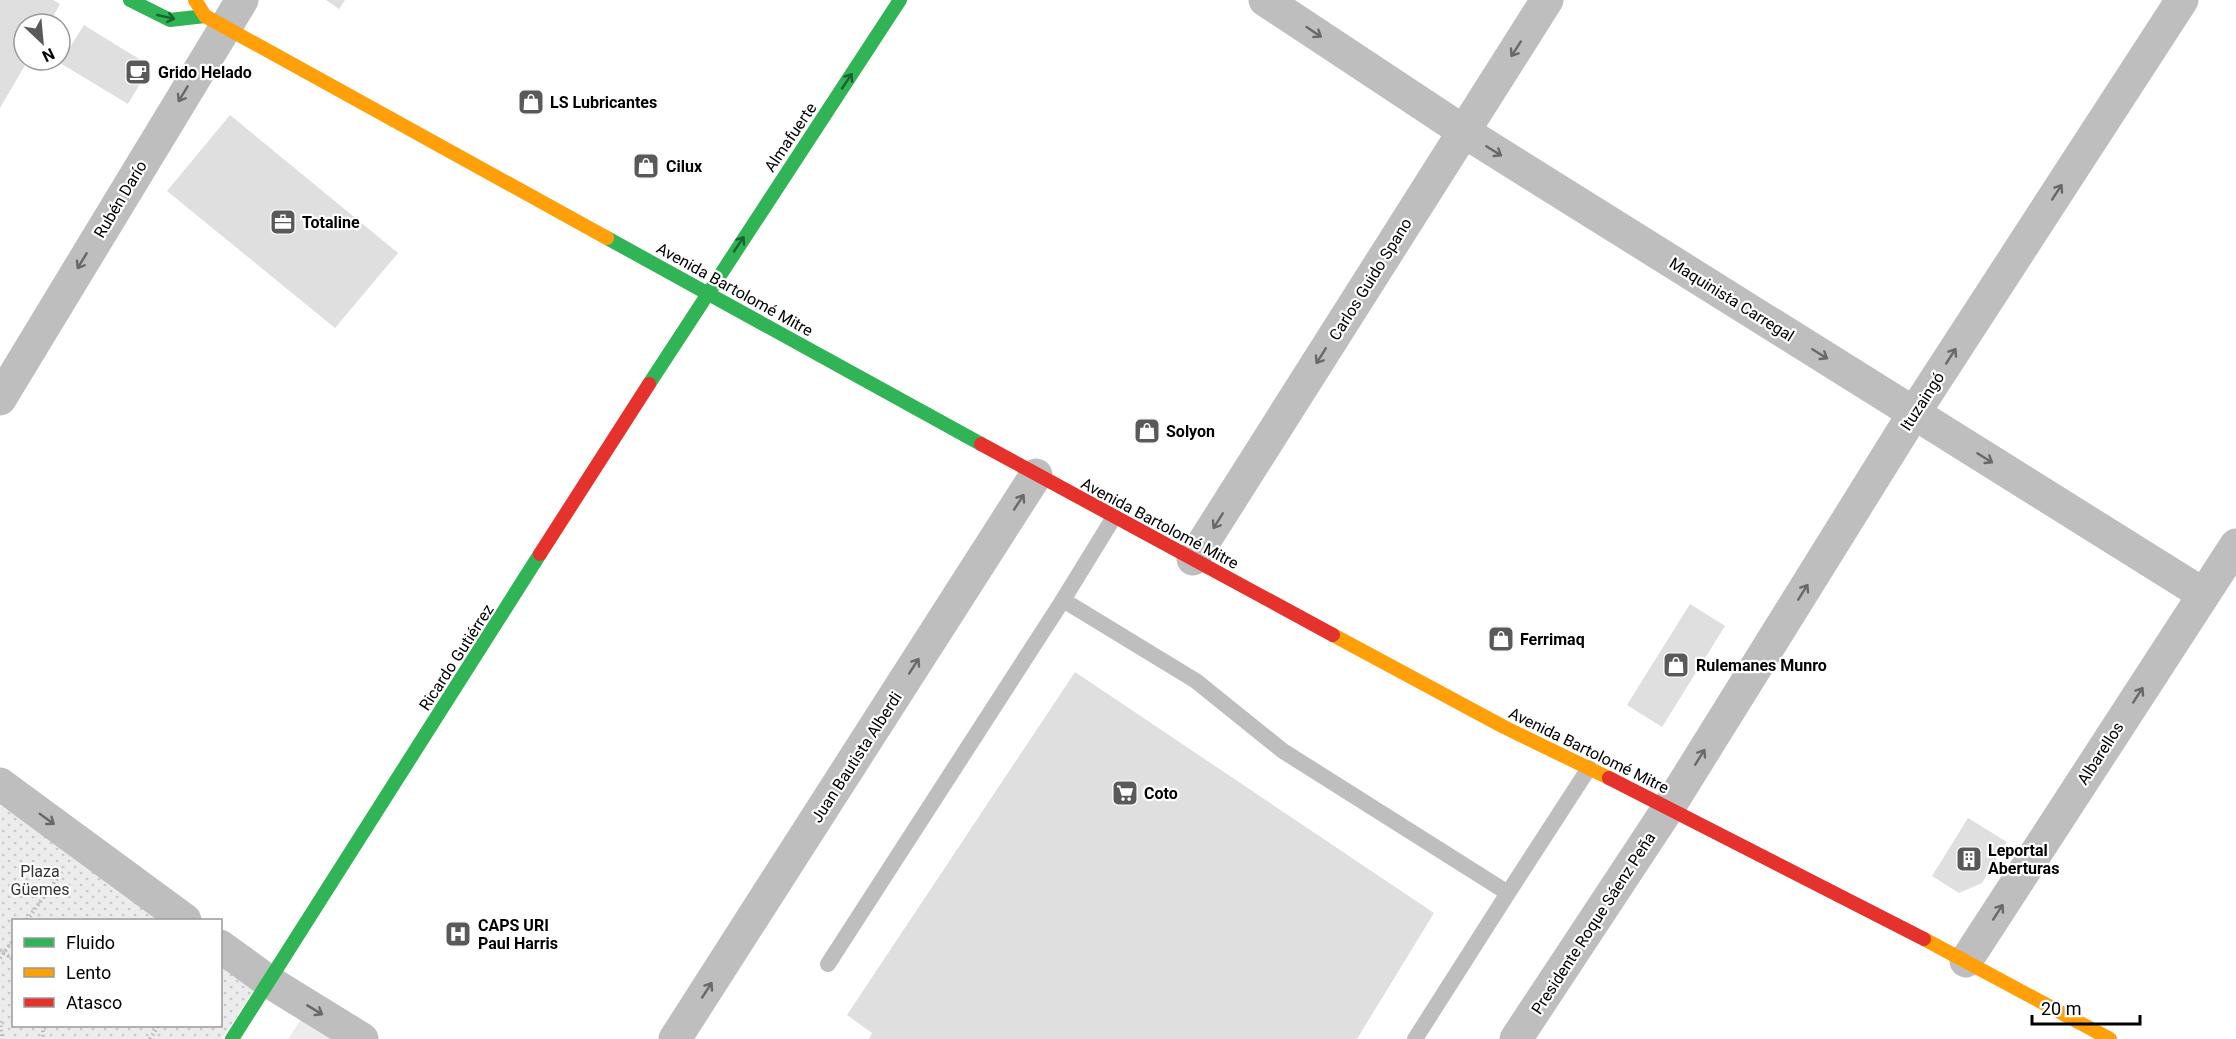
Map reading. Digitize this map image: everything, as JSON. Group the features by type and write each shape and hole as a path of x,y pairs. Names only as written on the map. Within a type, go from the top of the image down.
{"main road":[{"path":"130,0 170,20 223,14"},
{"name":"Avenida Bartolomé Mitre","path":"195,0 707,292 1036,476 1504,727 1669,807 1966,961 2110,1039"},
{"name":"Almafuerte","path":"707,292 900,0"},
{"name":"Ricardo Gutiérrez","path":"232,1039 707,292"}],"street":[{"name":"Maquinista Carregal","path":"1265,0 1463,131 2203,594"},
{"name":"Carlos Guido Spano","path":"1194,559 1547,0"},
{"name":"Ituzaingó","path":"1669,807 1914,413 2182,0"},
{"name":"Rubén Darío","path":"0,399 223,14"},
{"name":"Juan Bautista Alberdi","path":"675,1039 1036,476"},
{"name":"Albarellos","path":"1966,961 2236,545"},
{"path":"0,784 182,919"},
{"name":"Presidente Roque Sáenz Peña","path":"1516,1039 1669,807"},
{"path":"222,947 268,981 362,1039"}],"lane":[{"path":"828,964 1114,517"},
{"path":"1063,600 1196,681 1283,751 1508,893"},
{"path":"1415,1039 1589,768"}],"path":[{"path":"28,919 68,864"},
{"path":"0,958 2,951"},
{"path":"0,1021 3,1039"}],"green space":[{"name":"Plaza Güemes","path":"0,806 175,919 12,919 12,1027 222,1027 222,950 263,976 222,1039 0,1039"},
{"path":"305,1013 346,1039 288,1039"}],"building":[{"path":"0,0 53,0 60,4 56,12 12,12 12,72 21,72 0,108"},
{"path":"326,0 345,0 339,9"},
{"path":"84,25 139,59 144,77 128,104 72,70 72,44"},
{"name":"Totaline","path":"230,115 398,253 335,328 167,191"},
{"name":"Rulemanes Munro","path":"1690,604 1725,626 1662,727 1627,705"},
{"name":"Coto","path":"1075,672 1434,913 1357,1039 869,1039 872,1033 847,1015"},
{"name":"Leportal Aberturas","path":"1968,818 2007,842 1982,883 1959,893 1932,876"}],"traffic: fast":[{"path":"130,0 170,20 205,16"},
{"path":"649,384 900,0"},
{"path":"607,238 981,444"},
{"path":"232,1039 540,554"}],"traffic: slow":[{"path":"195,0 205,16 607,238"},
{"path":"1333,635 1504,727 1609,778"},
{"path":"1924,939 2110,1039"}],"traffic: jam":[{"path":"540,554 649,384"},
{"path":"981,444 1333,635"},
{"path":"1609,778 1924,939"}],"place":[{"name":"Grido Helado","path":"138,72"},
{"name":"LS Lubricantes","path":"531,102"},
{"name":"Cilux","path":"646,166"},
{"name":"Totaline","path":"283,222"},
{"name":"Solyon","path":"1147,431"},
{"name":"Ferrimaq","path":"1501,639"},
{"name":"Rulemanes Munro","path":"1676,665"},
{"name":"Coto","path":"1125,793"},
{"name":"Leportal Aberturas","path":"1969,859"},
{"name":"CAPS URI Paul Harris","path":"458,934"}]}
